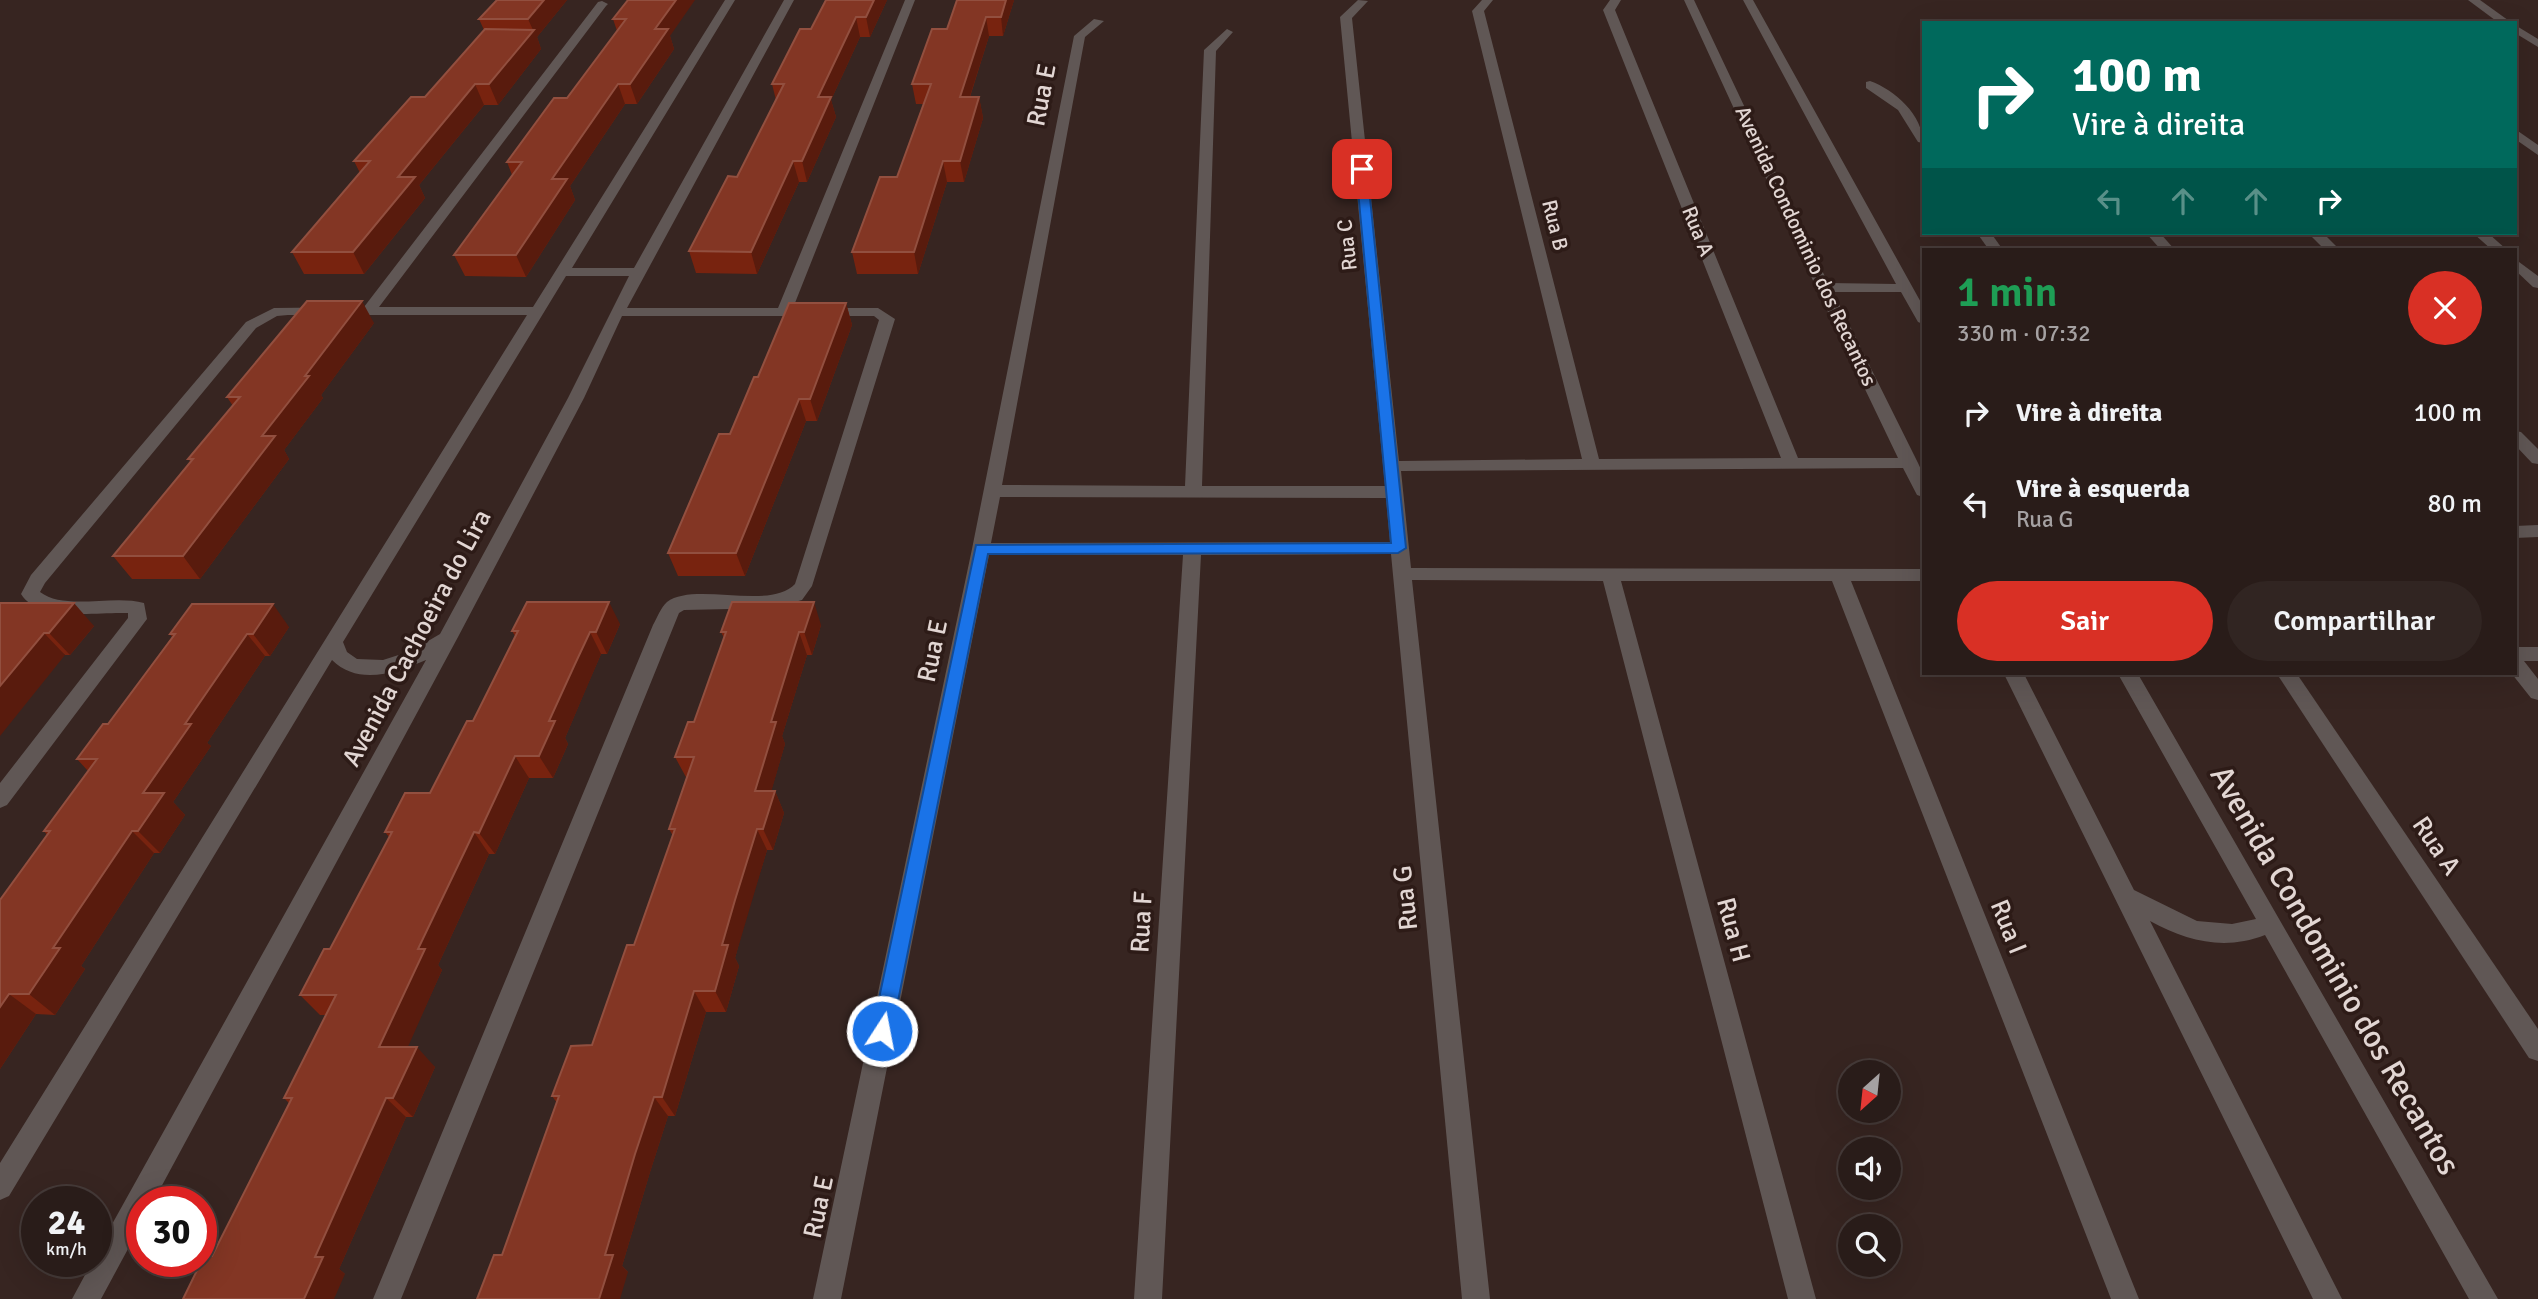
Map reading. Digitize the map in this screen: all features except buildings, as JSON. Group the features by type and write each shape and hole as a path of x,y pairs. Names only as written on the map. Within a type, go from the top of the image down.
{"street":[{"path":"0,1187 332,642 730,0"},
{"name":"Avenida Cachoeira do Lira","path":"86,1299 448,637 576,398 617,313 789,0"},
{"path":"784,312 910,0"},
{"name":"Rua B","path":"1488,0 1478,11 1592,465"},
{"name":"Rua A","path":"1616,0 1609,10 1792,464"},
{"name":"Avenida Condominio dos Recantos","path":"1689,0 1922,489"},
{"path":"1748,0 1922,317"},
{"path":"2473,0 2504,21"},
{"name":"Rua C","path":"1363,1 1346,18 1395,492"},
{"path":"368,311 602,4"},
{"name":"Rua E","path":"827,1299 981,549 1080,36 1098,22"},
{"path":"2517,29 2538,44"},
{"path":"1193,492 1210,50 1227,32"},
{"path":"1870,85 1903,108 1922,137"},
{"path":"2517,135 2538,151"},
{"path":"2317,235 2331,248"},
{"path":"2482,235 2498,248"},
{"path":"2517,265 2538,284"},
{"path":"562,272 641,272"},
{"path":"1824,287 1905,288"},
{"path":"0,799 138,619 137,608 123,605 51,606 36,601 30,594 37,580 251,325 274,312 537,311"},
{"path":"387,1299 667,614 681,603 787,598 795,595 803,586 887,319 878,312 617,313"},
{"path":"2517,438 2538,459"},
{"path":"1392,466 1910,463"},
{"path":"992,491 1395,492"},
{"name":"Rua G","path":"1395,492 1398,548 1476,1299"},
{"path":"2517,532 2538,531"},
{"path":"981,549 1398,548"},
{"name":"Rua F","path":"1149,1299 1192,549"},
{"path":"1401,574 1922,575"},
{"name":"Rua H","path":"1610,574 1802,1299"},
{"name":"Rua I","path":"1839,575 2125,1299"},
{"path":"332,642 335,653 343,661 358,667 376,667 414,659 448,637"},
{"path":"2517,654 2538,654"},
{"path":"2517,667 2538,693"},
{"path":"2015,675 2129,898 2328,1299"},
{"name":"Avenida Condominio dos Recantos","path":"2129,675 2484,1299"},
{"name":"Rua A","path":"2288,675 2538,1050"},
{"path":"2129,898 2187,930 2214,936 2251,931 2271,923 2254,893"}],"route":[{"path":"882,1031 981,549 1398,548 1395,492 1362,169"}]}
